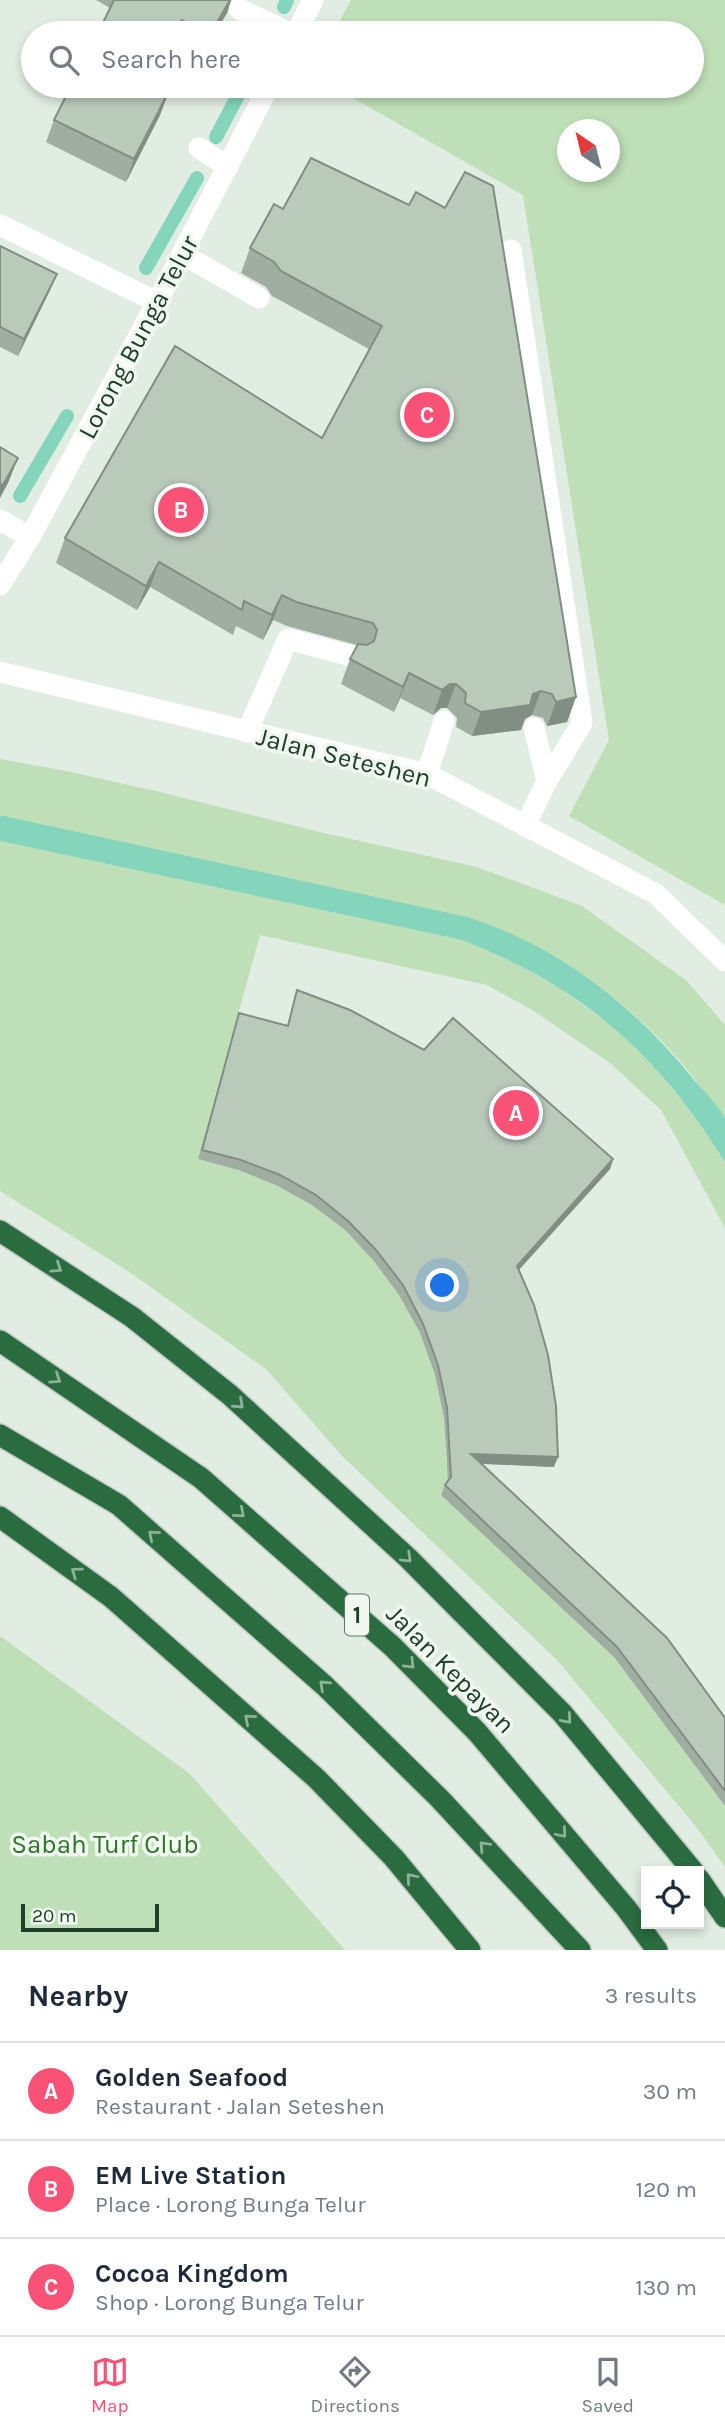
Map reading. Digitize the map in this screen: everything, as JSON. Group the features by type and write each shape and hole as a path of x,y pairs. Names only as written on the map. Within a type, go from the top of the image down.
{"highway":[{"path":"0,1231 132,1317 220,1387 408,1558 562,1713 689,1866"},
{"name":"Jalan Kepayan","path":"0,1341 201,1478 393,1647 477,1732 626,1908 657,1950"},
{"path":"0,1435 120,1505 325,1686 440,1799 580,1950"},
{"path":"0,1517 111,1597 316,1778 394,1858 470,1950"},
{"path":"704,1887 725,1917"}],"street":[{"path":"302,21 313,0"},
{"path":"239,9 264,21"},
{"name":"Lorong Bunga Telur","path":"0,585 30,537 157,302 263,98"},
{"path":"199,148 228,167"},
{"path":"0,225 157,302"},
{"path":"511,250 582,723 547,781 525,826"},
{"path":"182,254 259,299"},
{"path":"0,520 30,537"},
{"path":"247,732 288,639 355,657"},
{"name":"Jalan Seteshen","path":"0,672 427,774 656,894 725,961"},
{"path":"427,774 444,721"},
{"path":"534,728 547,781"}],"green space":[{"path":"351,0 725,0 725,905 569,816 609,740 523,195 353,98 704,98 704,21 340,21"},
{"path":"0,759 160,792 324,833 477,867 582,906 686,980 725,1025 725,1119 679,1060 627,1008 578,971 525,940 468,917 0,815"},
{"path":"0,841 462,940 499,954 560,988 617,1029 655,1067 700,1122 725,1162 725,1228 661,1110 610,1063 534,1011 487,985 260,935 198,1159 276,1184 312,1205 345,1230 373,1260 399,1295 420,1333 435,1375 444,1418 446,1463 614,1657 725,1806 725,1867 698,1829 557,1660 342,1456 266,1369 131,1273 0,1191"},
{"name":"Sabah Turf Club","path":"0,1636 190,1774 345,1950 0,1950"}],"shaded area":[{"path":"0,815 468,917 534,945 594,982 647,1028 672,1054 725,1119 725,1162 673,1088 644,1056 580,1002 505,958 462,940 0,841"}],"building":[{"path":"114,0 230,0 218,21 104,21"},
{"path":"65,98 165,98 134,159 54,120"},
{"path":"311,158 409,205 416,192 445,208 465,172 493,186 576,697 556,702 552,694 541,691 533,694 530,705 481,712 465,703 466,693 456,684 450,684 442,690 409,673 403,687 350,659 358,644 367,645 374,641 377,630 373,623 296,602 282,595 272,615 244,601 242,610 159,562 146,586 65,538 175,346 322,438 382,326 281,271 274,262 250,248 274,204 283,209"},
{"path":"0,246 57,274 24,339 0,327"},
{"path":"0,447 18,458 0,486"},
{"path":"297,990 350,1010 424,1050 453,1018 613,1159 517,1266 534,1305 548,1355 556,1406 558,1457 471,1454 667,1638 725,1718 725,1791 617,1647 445,1485 451,1477 447,1408 438,1365 423,1324 403,1285 376,1250 348,1221 316,1195 280,1175 241,1160 202,1150 239,1013 288,1026"}],"waterway":[{"path":"284,7 287,0"},
{"path":"216,137 237,98"},
{"path":"146,268 197,178"},
{"path":"20,496 67,416"}],"place":[{"name":"Cocoa Kingdom","path":"427,415"},
{"name":"EM Live Station","path":"181,510"},
{"name":"Golden Seafood","path":"516,1113"}]}
